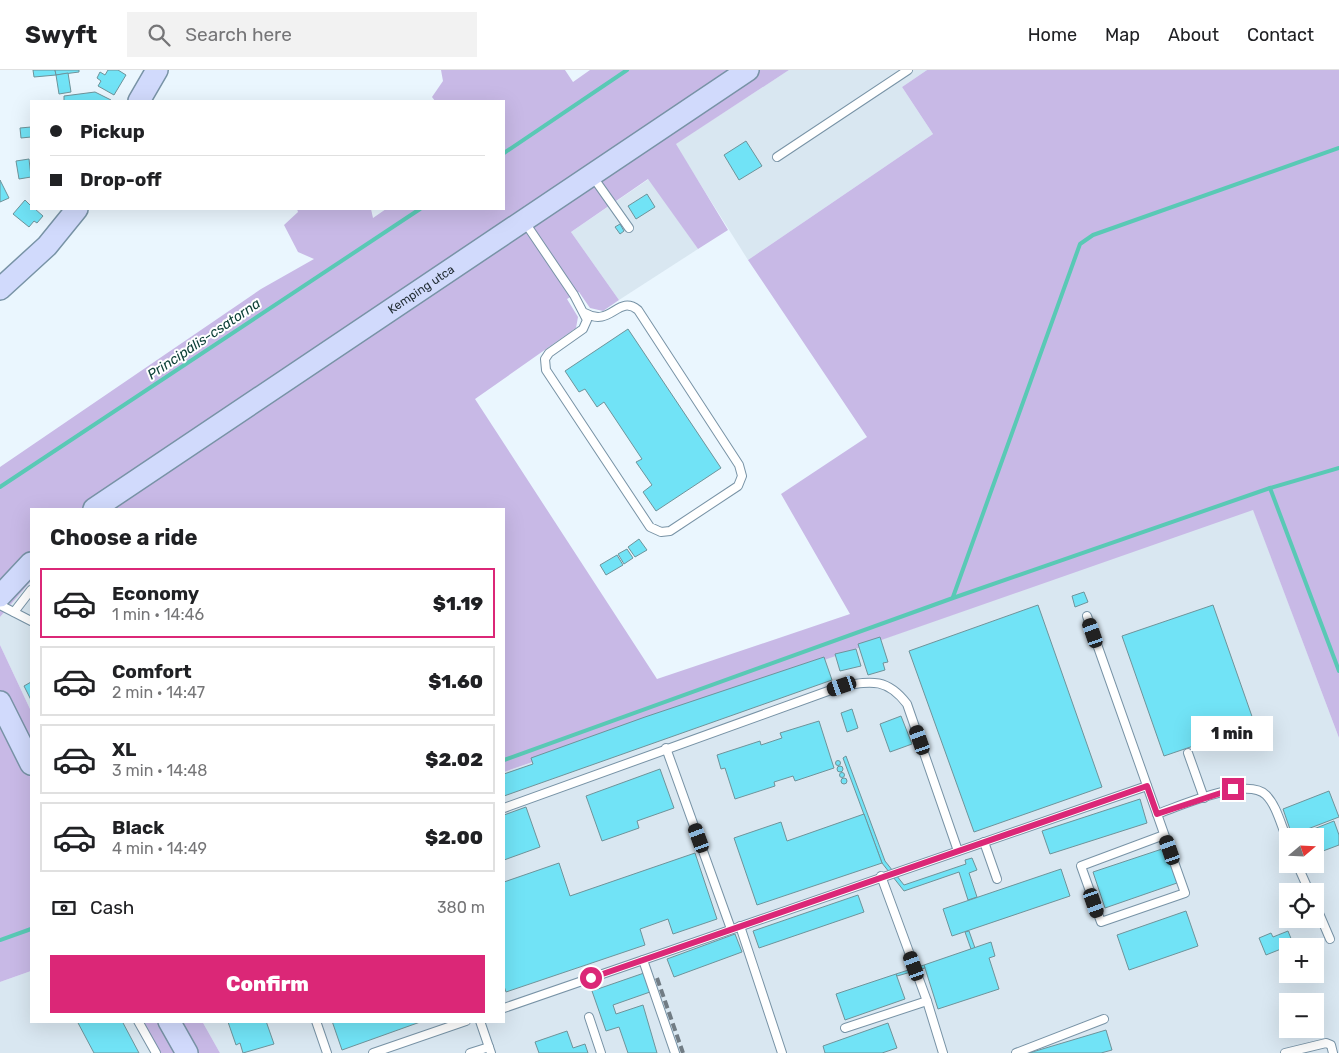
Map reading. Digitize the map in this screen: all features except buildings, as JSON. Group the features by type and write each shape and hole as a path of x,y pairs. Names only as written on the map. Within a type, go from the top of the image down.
{"main road":[{"path":"140,100 157,70"},
{"name":"Kemping utca","path":"99,507 748,70"},
{"path":"0,289 47,246 76,210"},
{"path":"0,596 30,564"},
{"path":"0,702 30,762"},
{"path":"170,1023 186,1053"}],"lane":[{"path":"777,157 908,70"},
{"path":"591,175 629,228"},
{"path":"524,220 585,313 587,320 585,326 548,353 544,363 546,370 650,527 661,532 670,531 738,486 742,476 739,466 638,310 632,306 623,306 597,318 585,313"},
{"path":"14,612 30,591"},
{"path":"0,605 30,620"},
{"path":"1087,616 1185,893 1101,922 1081,866 1164,835"},
{"path":"505,808 842,686 882,683 896,690 907,704 958,851"},
{"path":"666,748 731,929"},
{"path":"1188,753 1204,798"},
{"path":"505,1008 881,876 1147,786"},
{"path":"1157,814 1233,789 1249,788 1259,790 1271,801 1283,828"},
{"path":"984,842 997,879"},
{"path":"881,876 928,1001 943,1053"},
{"path":"1324,925 1330,939"},
{"path":"740,926 782,1053"},
{"path":"643,960 675,1053"},
{"path":"845,1028 928,1001"},
{"path":"589,1017 601,1053"},
{"path":"1016,1053 1104,1019"},
{"path":"139,1023 156,1053"},
{"path":"317,1023 327,1053"},
{"path":"373,1053 460,1023"},
{"path":"470,1053 490,1050 481,1023"},
{"path":"1285,1053 1326,1043 1331,1045 1333,1053"}],"shaded area":[{"path":"441,70 565,70 573,82 590,70 789,70 676,144 728,230 698,249 648,179 571,232 619,300 603,311 590,308 579,292 567,299 578,317 576,328 475,399 657,679 850,614 781,494 867,437 748,260 933,134 902,87 927,70 1339,70 1339,738 1253,510 505,772 505,508 30,508 30,582 0,617 0,467 261,289 314,259 298,252 284,225 298,212 297,210 371,210 373,218 385,210 505,210 505,100 434,100 432,97 443,81"},
{"path":"789,70 927,70 902,87 933,134 748,260 675,144"},
{"path":"649,179 698,249 619,300 571,232"},
{"path":"1253,509 1339,738 1339,1053 220,1053 203,1023 505,1023 505,772"},
{"path":"30,582 30,709 0,645 0,617"},
{"path":"0,645 30,709 30,971 0,982"},
{"path":"30,971 30,1023 135,1023 152,1053 0,1053 0,982"},
{"path":"135,1023 203,1023 220,1053 152,1053"}],"waterway":[{"name":"Principális-csatorna","path":"505,152 627,70"},
{"path":"953,597 1080,244 1093,235 1339,148"},
{"name":"Principális-csatorna","path":"0,487 418,210"},
{"path":"505,760 953,598 1270,488 1339,468"},
{"path":"1270,488 1339,671"},
{"path":"0,940 30,929"}],"railway":[{"path":"657,978 683,1053"}],"route":[{"path":"591,978 881,876 1147,786 1157,814 1233,789"}]}
